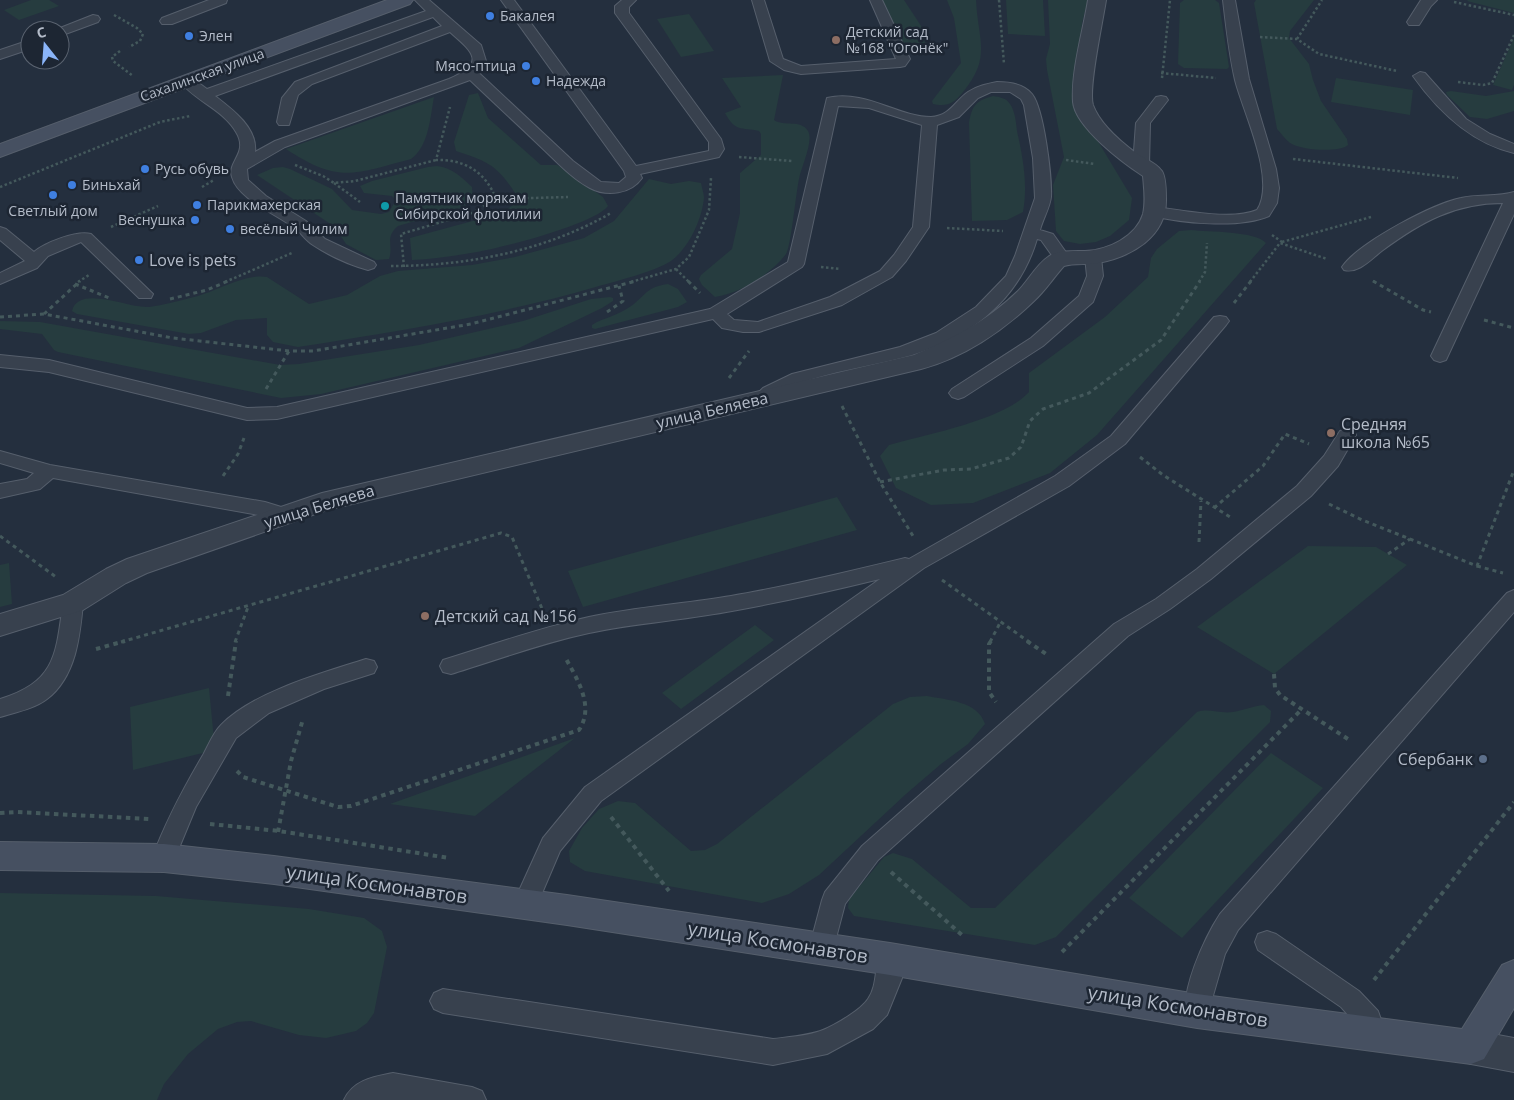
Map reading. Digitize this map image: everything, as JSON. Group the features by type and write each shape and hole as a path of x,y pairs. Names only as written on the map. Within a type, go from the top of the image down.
{"main road":[{"name":"Сахалинская улица","path":"0,150 404,0"},
{"name":"улица Космонавтов","path":"0,856 164,858 274,870 525,904 890,959 1196,1011 1471,1047"},
{"path":"1471,1047 1514,976"}],"street":[{"path":"1062,258 1093,257 1113,251 1140,236 1151,224 1154,212 1152,173 1117,147 1096,127 1082,104 1085,72 1097,0"},
{"name":"улица Беляева","path":"0,625 73,603 116,576 137,566 322,502 383,486 921,361 970,339 1000,318 1026,296 1050,266 1062,258"},
{"path":"1471,1047 1514,1055"}],"lane":[{"path":"167,21 221,0"},
{"path":"239,166 280,144 472,74 480,63 476,48 421,0"},
{"path":"472,74 568,164 596,186 609,188 623,187 634,178 632,171 507,0"},
{"path":"630,0 622,6 622,14 716,142 717,149 714,154 632,171"},
{"path":"758,0 777,60 789,67 801,70 900,63 903,59 876,0"},
{"path":"1154,212 1246,219 1263,213 1271,200 1267,156 1243,80 1229,0"},
{"path":"1414,22 1426,3 1431,0"},
{"path":"204,95 435,12"},
{"path":"70,28 93,19"},
{"path":"284,122 288,100 294,90 307,81 451,27"},
{"path":"0,55 20,48"},
{"path":"1420,76 1461,122 1486,137 1514,149"},
{"path":"187,81 231,116 246,135 248,148 239,166 239,175 246,187 300,224 318,241 368,265"},
{"path":"0,361 49,366 252,414 277,413 716,313 796,264 820,164 832,93 914,119 930,121 943,120 952,116 972,95 988,88 1006,86 1015,88 1029,97 1041,158 1043,198 1024,256 1013,278 990,304 949,333 916,348 809,374 773,388 761,399"},
{"path":"1141,165 1144,123 1161,100"},
{"path":"716,313 728,324 743,327 759,327 807,313 850,294 886,274 900,258 920,227 930,121"},
{"path":"1350,267 1370,250 1445,207 1481,200 1514,198 1440,356"},
{"path":"0,232 35,261"},
{"path":"1032,232 1046,237 1062,258"},
{"path":"0,279 35,261 42,253 77,238 85,237 108,261 145,294"},
{"path":"958,393 1037,342 1087,298 1095,276 1093,257"},
{"path":"525,904 551,845 593,794 922,560 1062,481 1118,440 1220,321"},
{"path":"822,949 834,900 870,854 900,825 1121,630 1163,604 1204,574 1304,491 1331,461 1347,435"},
{"path":"0,457 50,471 265,509 284,515"},
{"path":"0,491 33,484 50,471"},
{"path":"451,666 553,634 589,625 671,611 730,604 835,583 922,560"},
{"path":"1196,1011 1208,959 1218,937 1229,922 1514,598"},
{"path":"0,708 28,699 45,689 57,675 70,636 73,603"},
{"path":"164,858 178,820 188,800 228,732 262,707 316,683 366,667"},
{"path":"1267,942 1350,999 1369,1020 1373,1034"},
{"path":"443,1002 773,1052 827,1042 864,1020 878,1007 889,978 890,959"},
{"path":"358,1100 371,1090 393,1086 472,1100"}],"path":[{"path":"999,0 1006,86"},
{"path":"1170,0 1161,73 1217,78"},
{"path":"1297,39 1322,0"},
{"path":"1447,0 1514,15"},
{"path":"114,15 137,28 143,34 140,41 129,47"},
{"path":"1235,33 1297,39 1319,54 1420,76 1483,85 1492,83 1514,35"},
{"path":"120,51 112,57 112,61 136,78"},
{"path":"436,160 452,99 454,82"},
{"path":"0,188 167,120"},
{"path":"280,144 286,157 294,164 323,176 360,202"},
{"path":"714,154 820,164"},
{"path":"1267,156 1427,175"},
{"path":"334,183 355,182 436,160 454,160 472,167 494,190 496,199"},
{"path":"0,317 44,314 173,338 289,351 313,351 471,324 619,286 676,269 689,257 709,210 712,171"},
{"path":"368,265 404,267 467,260 501,254 570,235 595,224 613,212 623,196 623,187"},
{"path":"404,267 401,234 403,233 472,212 496,199 574,197"},
{"path":"85,237 158,206"},
{"path":"880,482 944,470 971,469 994,464 1009,458 1021,447 1030,421 1043,409 1088,393 1161,340 1183,309 1205,272 1208,217"},
{"path":"963,229 1012,231"},
{"path":"207,290 318,241"},
{"path":"1220,321 1281,243 1313,254"},
{"path":"44,314 75,284 108,261"},
{"path":"676,269 697,289 716,313"},
{"path":"619,286 623,301"},
{"path":"1382,286 1423,310"},
{"path":"1482,319 1514,328"},
{"path":"702,412 713,394 732,375 750,349 759,327"},
{"path":"252,414 289,351"},
{"path":"830,383 922,560 1072,673"},
{"path":"1214,508 1263,466 1285,434"},
{"path":"1477,566 1514,470"},
{"path":"1163,475 1201,500 1198,556 1204,574"},
{"path":"1304,491 1360,519 1495,573 1505,574"},
{"path":"63,658 248,607 501,533 512,537 528,573"},
{"path":"0,536 60,580 70,592 73,603"},
{"path":"1388,554 1410,539"},
{"path":"229,684 236,637 248,607"},
{"path":"992,698 990,692 989,644 1001,621"},
{"path":"1274,674 1275,688 1280,695 1336,733 1377,756"},
{"path":"243,777 338,807 351,806 579,730 587,719 587,708 574,676"},
{"path":"1057,958 1302,709"},
{"path":"274,870 284,790 296,737"},
{"path":"593,794 672,895"},
{"path":"1350,999 1364,992 1514,802"},
{"path":"870,854 966,938"}],"green space":[{"path":"31,0 49,0 59,6 19,20 4,10"},
{"path":"878,0 904,0 925,32 927,51 902,51"},
{"path":"947,0 976,0 981,48 978,69 960,96 950,103 938,105 933,104 932,101 961,63 954,18"},
{"path":"1006,0 1043,0 1045,36 1008,34"},
{"path":"1048,0 1088,0 1082,23 1075,103 1132,198 1129,220 1110,236 1096,242 1080,244 1064,241 1056,231 1053,185 1064,157 1047,70 1046,59 1050,44"},
{"path":"1184,0 1215,0 1219,3 1229,67 1227,69 1184,68 1178,64 1180,3"},
{"path":"1256,0 1314,0 1290,31 1289,38 1309,64 1321,101 1347,139 1348,145 1343,148 1329,150 1304,148 1290,143 1277,129 1254,3"},
{"path":"1514,0 1514,13 1467,1"},
{"path":"689,14 714,51 681,57 657,19"},
{"path":"1514,38 1514,85 1512,90 1493,85"},
{"path":"783,75 774,120 801,125 805,127 809,135 808,147 799,179 788,249 786,254 772,269 755,282 725,295 715,297 702,285 699,279 701,275 732,249 740,213 740,173 761,155 761,134 759,131 735,126 725,113 741,107 722,78"},
{"path":"1336,78 1413,90 1410,115 1331,102"},
{"path":"1514,91 1514,111 1487,119 1470,117 1447,95 1446,92 1486,96"},
{"path":"478,93 488,118 541,165 557,165 562,168 603,197 608,206 600,213 585,220 526,240 489,250 412,260 410,238 502,213 514,204 515,193 497,170 484,161 456,151 454,142 469,95"},
{"path":"993,96 1007,100 1014,113 1024,171 1023,212 1007,220 972,221 969,123 973,108 982,100"},
{"path":"434,97 425,139 422,147 411,159 360,172 334,172 304,160 286,149"},
{"path":"437,166 452,171 472,187 473,201 461,208 398,226 391,234 389,259 376,260 346,244 335,227 257,175 273,168 283,167 290,169 332,189 352,210 381,214 389,212 396,200 392,196 364,193 360,186 372,181"},
{"path":"649,179 671,184 689,181 701,183 704,198 701,215 689,241 678,255 664,265 636,275 525,306 412,328 298,347 273,342 267,335 267,318 236,320 201,333 189,334 77,314 72,311 76,303 84,299 94,298 140,307 160,305 202,295 240,280 258,277 267,277 309,304 347,295 380,276 398,271 472,265 515,257 584,238 614,221"},
{"path":"1191,230 1242,234 1261,239 1266,243 1097,435 1050,473 973,503 931,505 896,488 880,456 889,445 964,425 1002,411 1017,402 1029,392 1029,373 1105,317 1148,277 1151,258 1157,249 1179,231"},
{"path":"668,284 678,289 687,302 678,307 595,329 592,328 592,325 597,322 630,307 652,288"},
{"path":"613,298 613,301 602,308 519,348 321,394 281,398 58,352 54,350 42,334 0,329 0,321 40,322 280,365 299,364 419,345 523,321 591,299"},
{"path":"837,497 857,530 583,607 568,571"},
{"path":"1308,546 1376,547 1407,565 1274,674 1197,627"},
{"path":"9,563 12,604 0,607 0,565"},
{"path":"755,625 774,640 681,709 662,693"},
{"path":"209,688 215,750 133,770 130,707"},
{"path":"927,696 969,706 976,710 985,724 968,744 906,794 819,875 789,894 762,903 585,871 570,862 569,851 582,828 599,809 618,801 635,803 691,851 705,850 717,844 893,704 910,697"},
{"path":"1264,705 1271,711 1270,722 1056,937 1035,945 854,916 848,908 849,899 884,857 893,853 912,859 971,908 995,908 1197,712 1233,712"},
{"path":"575,738 475,816 390,804"},
{"path":"1271,753 1323,788 1182,938 1129,898"},
{"path":"0,893 156,896 309,909 364,918 382,931 387,947 374,1013 367,1023 356,1031 326,1038 299,1035 251,1021 237,1022 218,1029 188,1054 164,1084 157,1100 0,1100"}],"place":[{"name":"Бакалея","path":"490,16"},
{"name":"Элен","path":"189,36"},
{"name":"Детский сад №168 \"Огонёк\"","path":"836,40"},
{"name":"Мясо-птица","path":"526,66"},
{"name":"Надежда","path":"536,81"},
{"name":"Русь обувь","path":"145,169"},
{"name":"Биньхай","path":"72,185"},
{"name":"Светлый дом","path":"53,195"},
{"name":"Парикмахерская","path":"197,205"},
{"name":"Памятник морякам Сибирской флотилии","path":"385,206"},
{"name":"Веснушка","path":"195,220"},
{"name":"весёлый Чилим","path":"230,229"},
{"name":"Love is pets","path":"139,260"},
{"name":"Средняя школа №65","path":"1331,433"},
{"name":"Детский сад №156","path":"425,616"},
{"name":"Сбербанк","path":"1483,759"}]}
